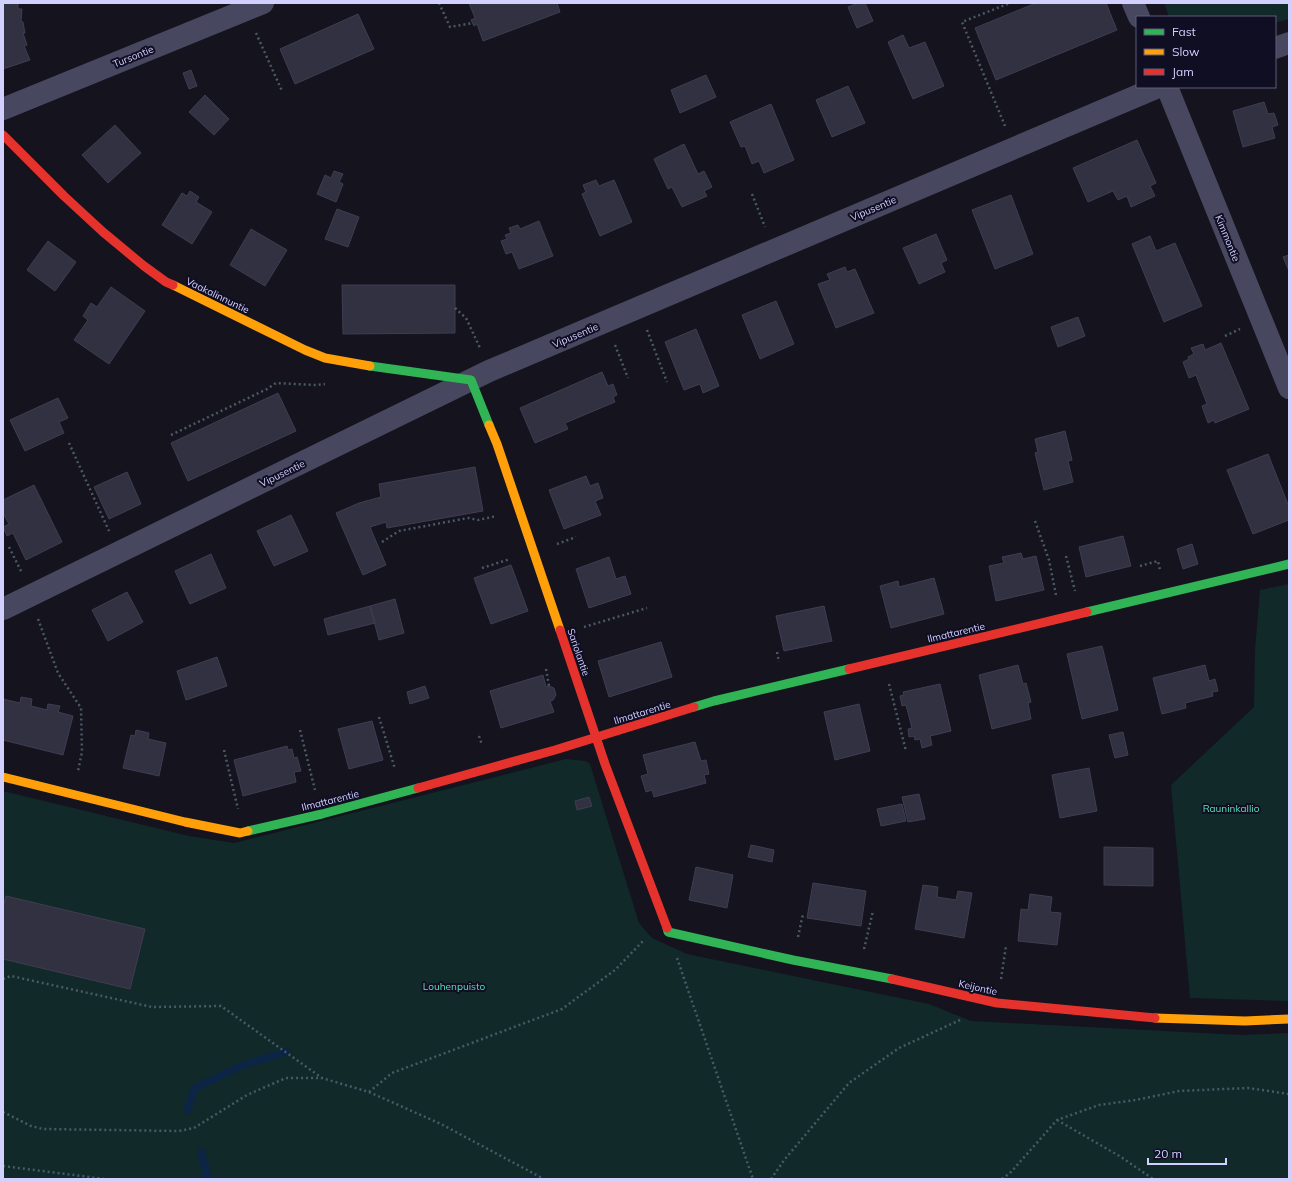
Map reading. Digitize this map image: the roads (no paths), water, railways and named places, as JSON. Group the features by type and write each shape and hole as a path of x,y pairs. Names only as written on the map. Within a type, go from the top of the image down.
{"street":[{"name":"Tursontie","path":"3,109 263,3"},
{"path":"1133,3 1139,16"},
{"path":"1276,48 1289,43"},
{"name":"Vipusentie","path":"3,609 471,380 1156,88"},
{"name":"Kimmontie","path":"1167,88 1289,388"},
{"name":"Vaakalinnuntie","path":"3,135 104,233 146,268 166,282 299,347 325,358 471,380"},
{"name":"Sariolantie","path":"471,380 497,444 596,737 668,932"},
{"name":"Ilmattarentie","path":"3,777 185,822 240,833 322,814 402,792 596,737 714,701 1289,564"},
{"name":"Keijontie","path":"668,932 997,1003 1170,1019 1245,1021 1289,1019"}],"waterway":[{"path":"187,1110 195,1088 243,1065 286,1052"},
{"path":"201,1152 207,1175"}],"park label":[{"name":"Rauninkallio","path":"1231,808"},
{"name":"Louhenpuisto","path":"454,986"}]}
